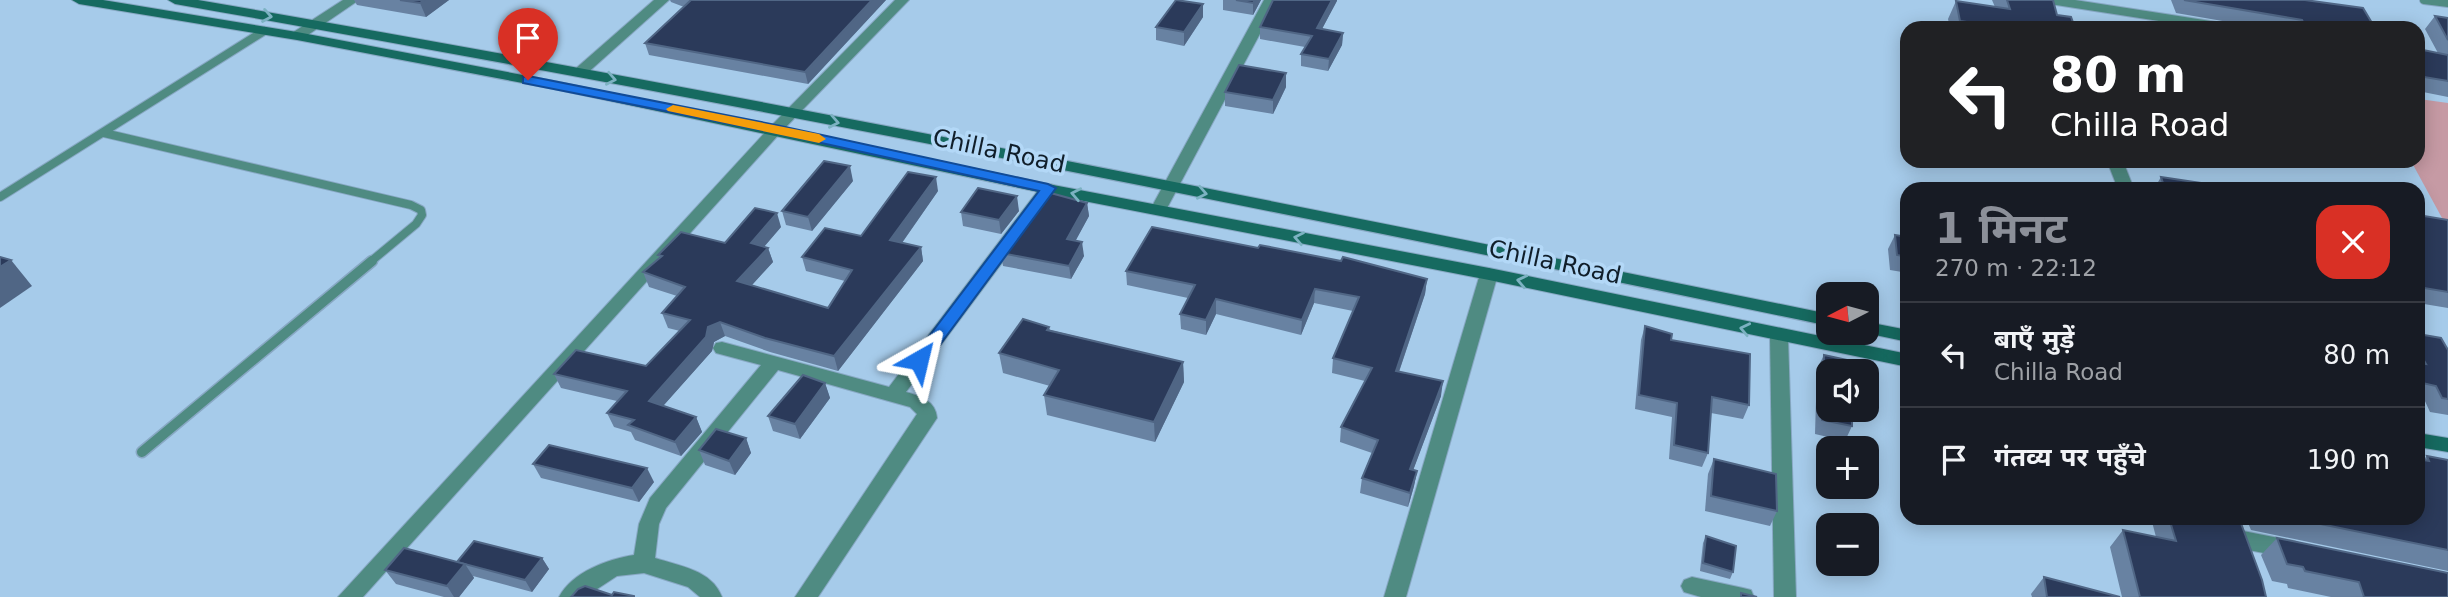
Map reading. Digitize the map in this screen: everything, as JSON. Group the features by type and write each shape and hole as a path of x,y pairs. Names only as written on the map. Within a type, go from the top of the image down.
{"main road":[{"name":"Chilla Road","path":"79,0 297,36 776,129 1048,188 1489,274 1900,359"},
{"name":"Chilla Road","path":"175,0 579,72 1816,317"},
{"path":"1880,331 1900,334"},
{"path":"2425,441 2448,445"}],"street":[{"path":"297,36 352,0"},
{"path":"579,72 662,0"},
{"path":"349,597 776,129 902,0"},
{"path":"1158,210 1271,0"},
{"path":"2056,1 2063,19"},
{"path":"2056,1 2185,21"},
{"path":"892,397 1048,188"},
{"path":"1395,597 1489,274"},
{"path":"1779,336 1785,597"},
{"path":"722,348 923,405 927,411 927,418 806,597"},
{"path":"645,564 649,524 657,504 774,363"},
{"path":"2233,525 2247,562"},
{"path":"2238,539 2316,555"},
{"path":"570,597 587,580 609,570 645,564 699,581 710,592 711,597"},
{"path":"1692,586 1743,597"}],"lane":[{"path":"2424,0 2448,3"},
{"path":"0,197 264,31"},
{"path":"104,133 411,205 421,210 422,215 416,224 142,452"}],"shaded area":[{"path":"2425,100 2448,103 2448,229 2425,182 2415,168 2425,168"}],"building":[{"path":"400,0 424,0 420,3"},
{"path":"691,0 872,0 805,72 645,43"},
{"path":"1176,0 1203,4 1184,32 1156,27"},
{"path":"1273,0 1332,0 1317,28 1343,33 1329,59 1301,54 1312,36 1260,27"},
{"path":"2007,0 2053,0 2057,15 2071,17 2072,21 1960,21 1956,1 2010,9"},
{"path":"2184,0 2305,0 2363,8 2371,21 2302,20"},
{"path":"2435,16 2448,18 2448,40"},
{"path":"2425,50 2448,55 2448,81 2425,77"},
{"path":"1239,65 1286,73 1273,100 1225,92"},
{"path":"824,161 850,166 808,217 782,211"},
{"path":"908,172 936,177 890,240 921,247 834,356 765,338 720,322 708,327 706,337 649,401 696,417 675,442 628,425 634,420 607,413 627,391 554,374 576,350 646,366 690,320 662,313 685,287 643,272 662,256 658,255 681,232 725,243 755,208 777,213 751,243 768,248 737,281 828,308 852,270 802,257 825,228 861,236"},
{"path":"2161,177 2194,182 2163,182"},
{"path":"978,188 1017,196 999,220 961,212"},
{"path":"1047,192 1087,203 1067,239 1082,242 1069,266 1001,253"},
{"path":"2425,216 2448,220 2448,292 2425,288"},
{"path":"1152,227 1258,248 1260,245 1341,261 1343,257 1427,279 1396,371 1443,381 1410,469 1417,471 1410,493 1362,478 1378,440 1341,427 1372,368 1333,358 1359,297 1315,289 1302,320 1216,299 1206,320 1180,314 1195,285 1126,271"},
{"path":"1895,235 1900,236 1900,256 1897,255"},
{"path":"0,257 11,260 0,267"},
{"path":"1023,319 1049,327 1047,330 1183,362 1154,422 1044,395 1059,370 999,353"},
{"path":"1645,326 1672,334 1671,340 1750,354 1749,405 1712,397 1708,453 1674,445 1677,403 1639,395"},
{"path":"2425,335 2441,338 2448,350 2448,399 2442,398 2436,386 2425,384"},
{"path":"1824,355 1843,359 1824,359"},
{"path":"803,375 825,383 795,424 768,416"},
{"path":"1832,422 1852,422 1852,426"},
{"path":"716,429 746,438 729,461 699,450"},
{"path":"549,445 647,468 632,488 533,464"},
{"path":"2427,456 2448,460 2448,550 2325,525 2425,525 2425,460 2429,461"},
{"path":"1714,459 1776,474 1777,511 1711,496"},
{"path":"2171,525 2242,525 2266,597 2140,597 2123,530 2176,541"},
{"path":"1706,536 1736,546 1733,572 1703,563"},
{"path":"2277,538 2448,573 2448,597 2364,597 2359,582 2305,571 2303,567 2287,564"},
{"path":"474,541 542,558 525,580 457,562"},
{"path":"404,548 465,564 447,586 385,570"},
{"path":"2044,577 2120,597 2047,597"},
{"path":"585,586 612,595 614,592 634,597 571,597"},
{"path":"1741,593 1757,597 1741,597"}],"slow traffic":[{"path":"673,109 819,139"}],"route":[{"path":"528,80 776,129 1048,188 919,360"}]}
